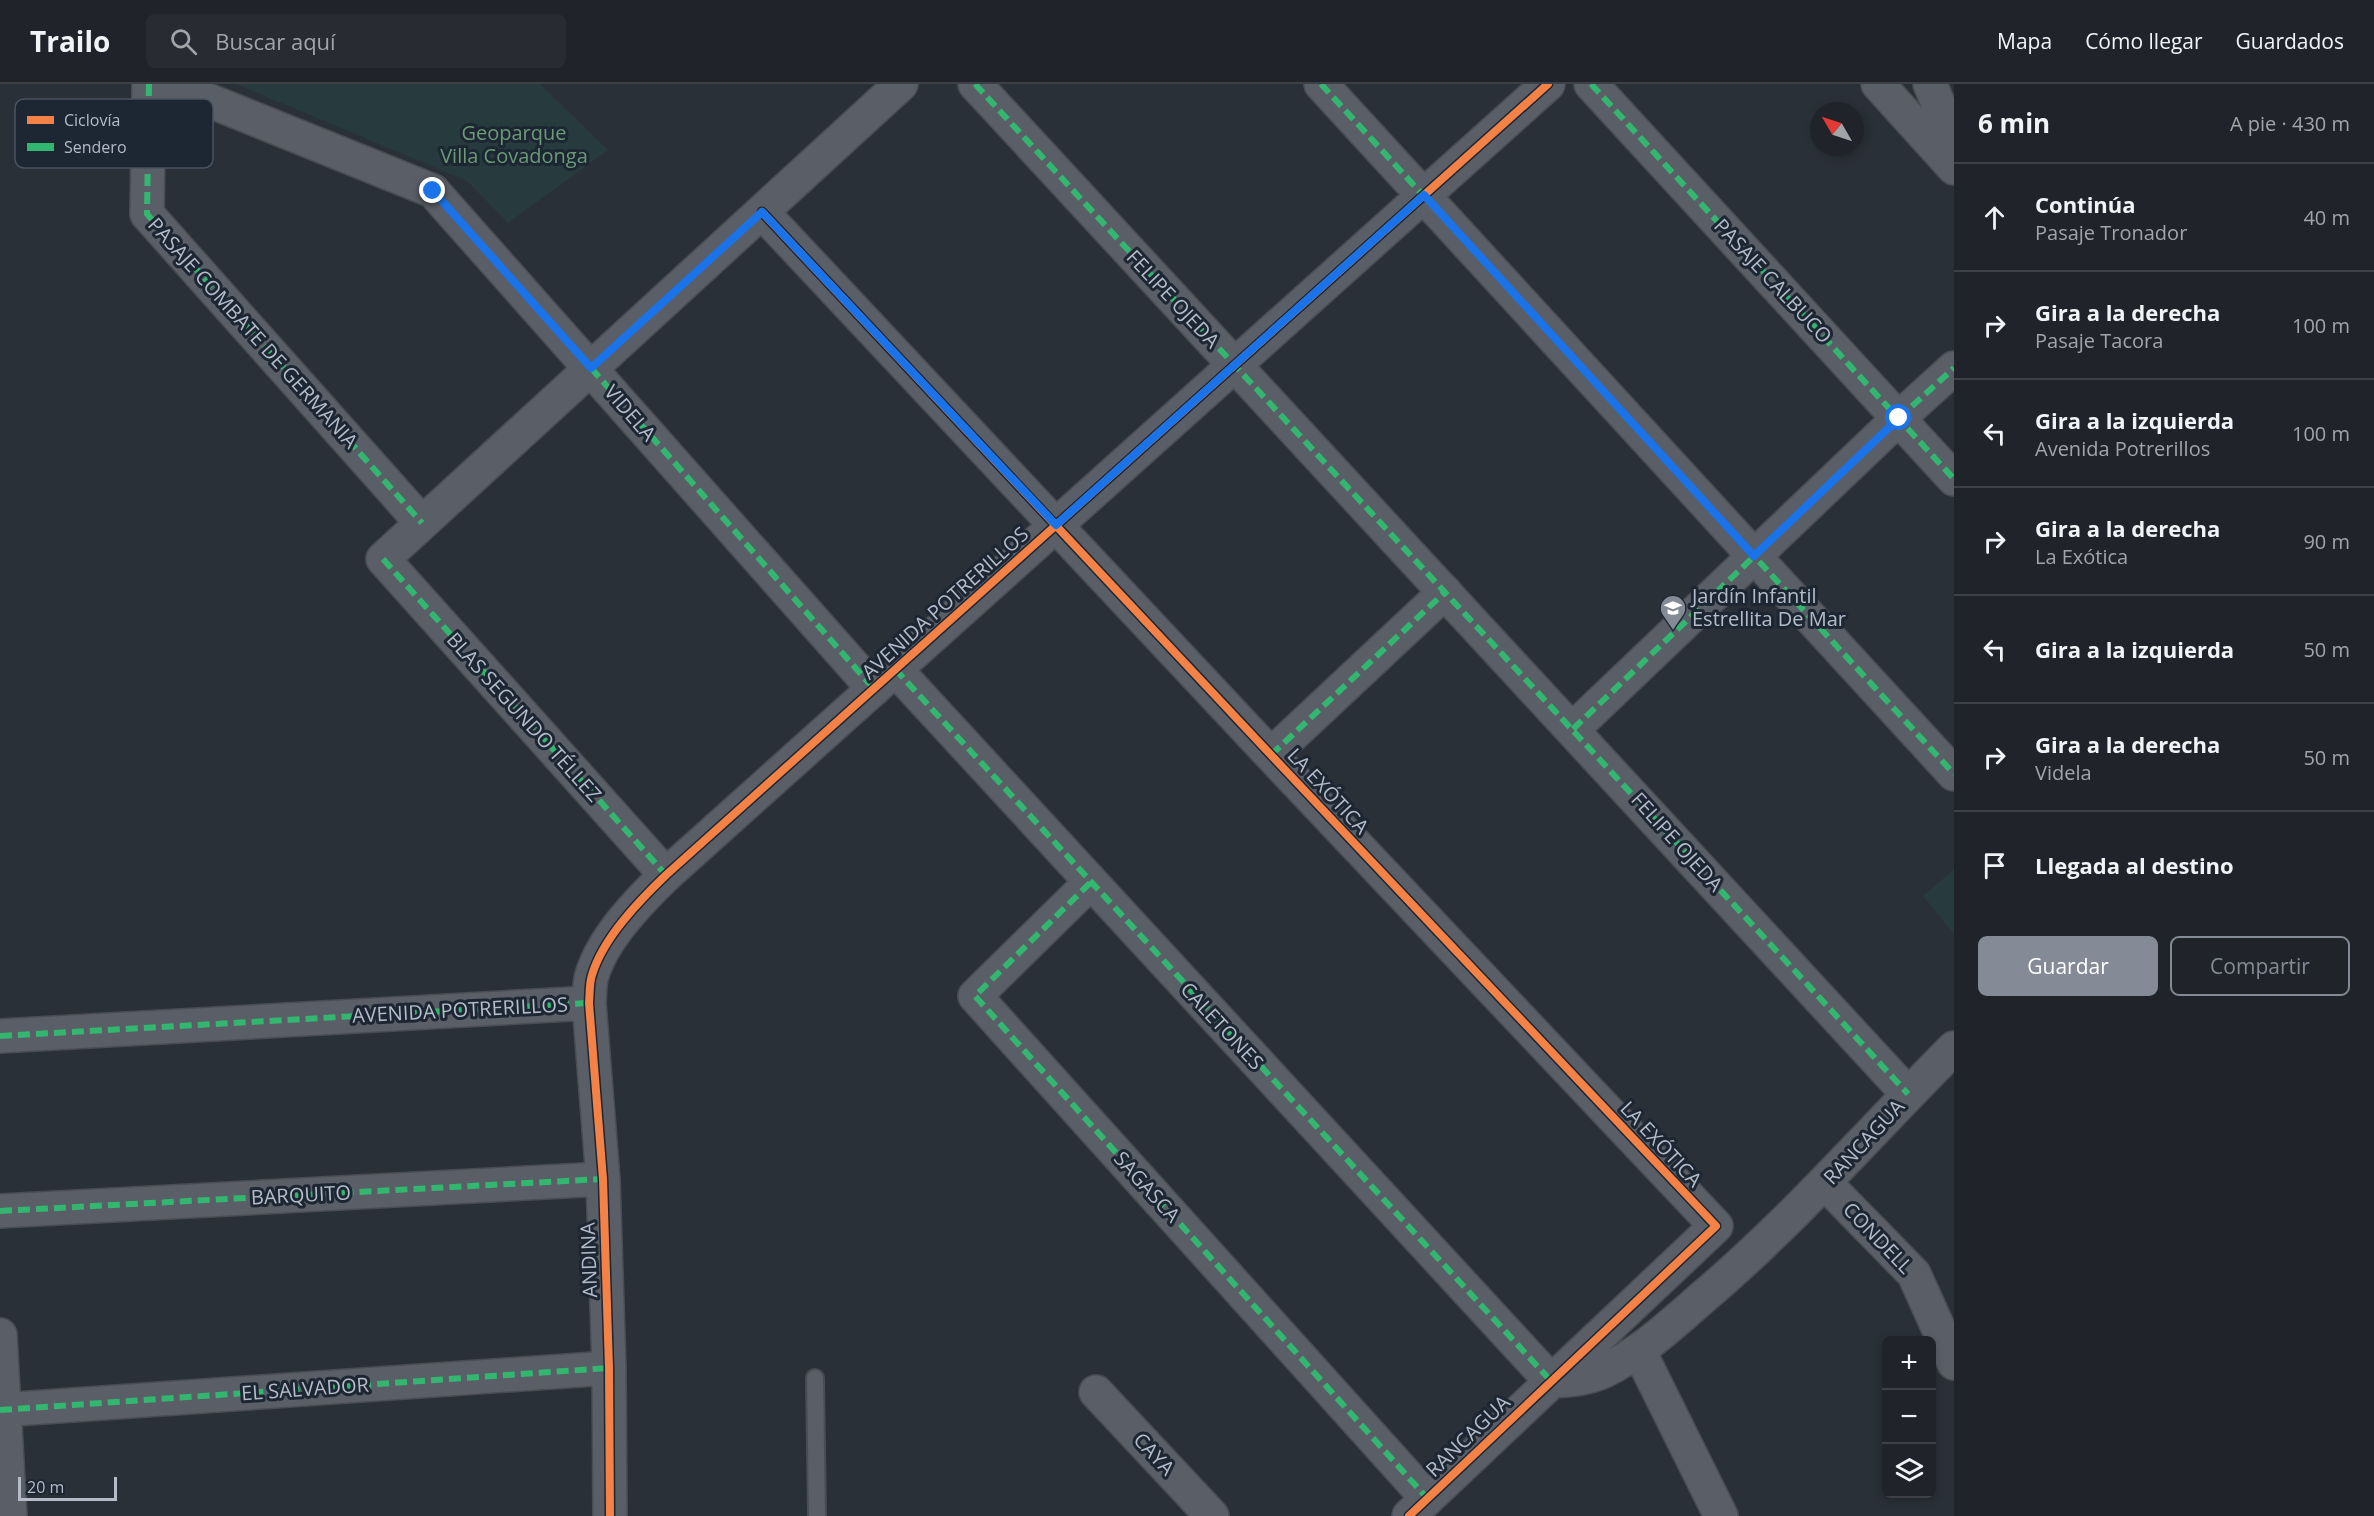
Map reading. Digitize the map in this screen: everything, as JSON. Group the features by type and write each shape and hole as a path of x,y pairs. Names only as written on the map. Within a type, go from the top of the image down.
{"street":[{"name":"PASAJE COMBATE DE GERMANIA","path":"149,84 149,99"},
{"name":"VIDELA","path":"168,84 205,99"},
{"path":"422,523 902,84"},
{"name":"FELIPE OJEDA","path":"975,84 1908,1094"},
{"path":"1321,84 1954,774"},
{"name":"AVENIDA POTRERILLOS","path":"0,1036 589,1003 591,976 609,942 634,906 666,875 1548,84"},
{"name":"PASAJE CALBUCO","path":"1591,84 1954,479"},
{"path":"1878,84 1954,168"},
{"path":"1930,84 1954,141"},
{"name":"VIDELA","path":"213,102 433,191 591,368 884,679"},
{"name":"PASAJE COMBATE DE GERMANIA","path":"148,168 147,214 422,523"},
{"name":"LA EXÓTICA","path":"762,212 1716,1226 1551,1381"},
{"path":"1573,729 1954,368"},
{"name":"BLAS SEGUNDO TÉLLEZ","path":"422,523 383,559 666,875"},
{"path":"1271,755 1444,592"},
{"name":"CALETONES","path":"884,679 1090,883 1551,1381"},
{"name":"SAGASCA","path":"1090,883 975,996 1418,1507"},
{"name":"ANDINA","path":"589,1003 603,1179 609,1368 610,1516"},
{"name":"RANCAGUA","path":"1418,1507 1551,1381 1576,1380 1603,1372 1638,1351 1732,1273 1825,1183 1954,1048"},
{"name":"BARQUITO","path":"0,1211 603,1179"},
{"name":"CONDELL","path":"1825,1183 1914,1274 1954,1363"},
{"path":"0,1335 2,1410 10,1516"},
{"path":"1638,1351 1721,1516"},
{"name":"EL SALVADOR","path":"2,1410 609,1368"},
{"name":"CAYA","path":"1096,1392 1212,1516"}],"lane":[{"path":"815,1378 817,1516"}],"green space":[{"name":"Geoparque Villa Covadonga","path":"236,84 540,84 608,150 508,223 467,181"},
{"path":"1954,869 1954,934 1923,896"}],"marked path":[{"path":"149,84 149,99"},
{"path":"975,84 1908,1094"},
{"path":"1321,84 1954,774"},
{"path":"1591,84 1954,479"},
{"path":"148,168 147,214 422,523"},
{"path":"591,368 874,689"},
{"path":"1573,729 1954,368"},
{"path":"383,559 666,875"},
{"path":"1271,755 1445,592"},
{"path":"895,669 1551,1381 1554,1378"},
{"path":"1090,883 975,996 1427,1498"},
{"path":"0,1036 589,1003"},
{"path":"0,1211 603,1179"},
{"path":"0,1410 609,1368"}],"cycle path":[{"path":"610,1516 609,1368 603,1179 589,1003 592,975 604,947 634,908 666,875 1548,84"},
{"path":"762,212 1716,1226 1409,1516"}],"place":[{"name":"Jardín Infantil Estrellita De Mar","path":"1673,631"}],"route":[{"path":"433,191 591,368 762,212 1056,525 1424,195 1754,556 1899,418"}]}
